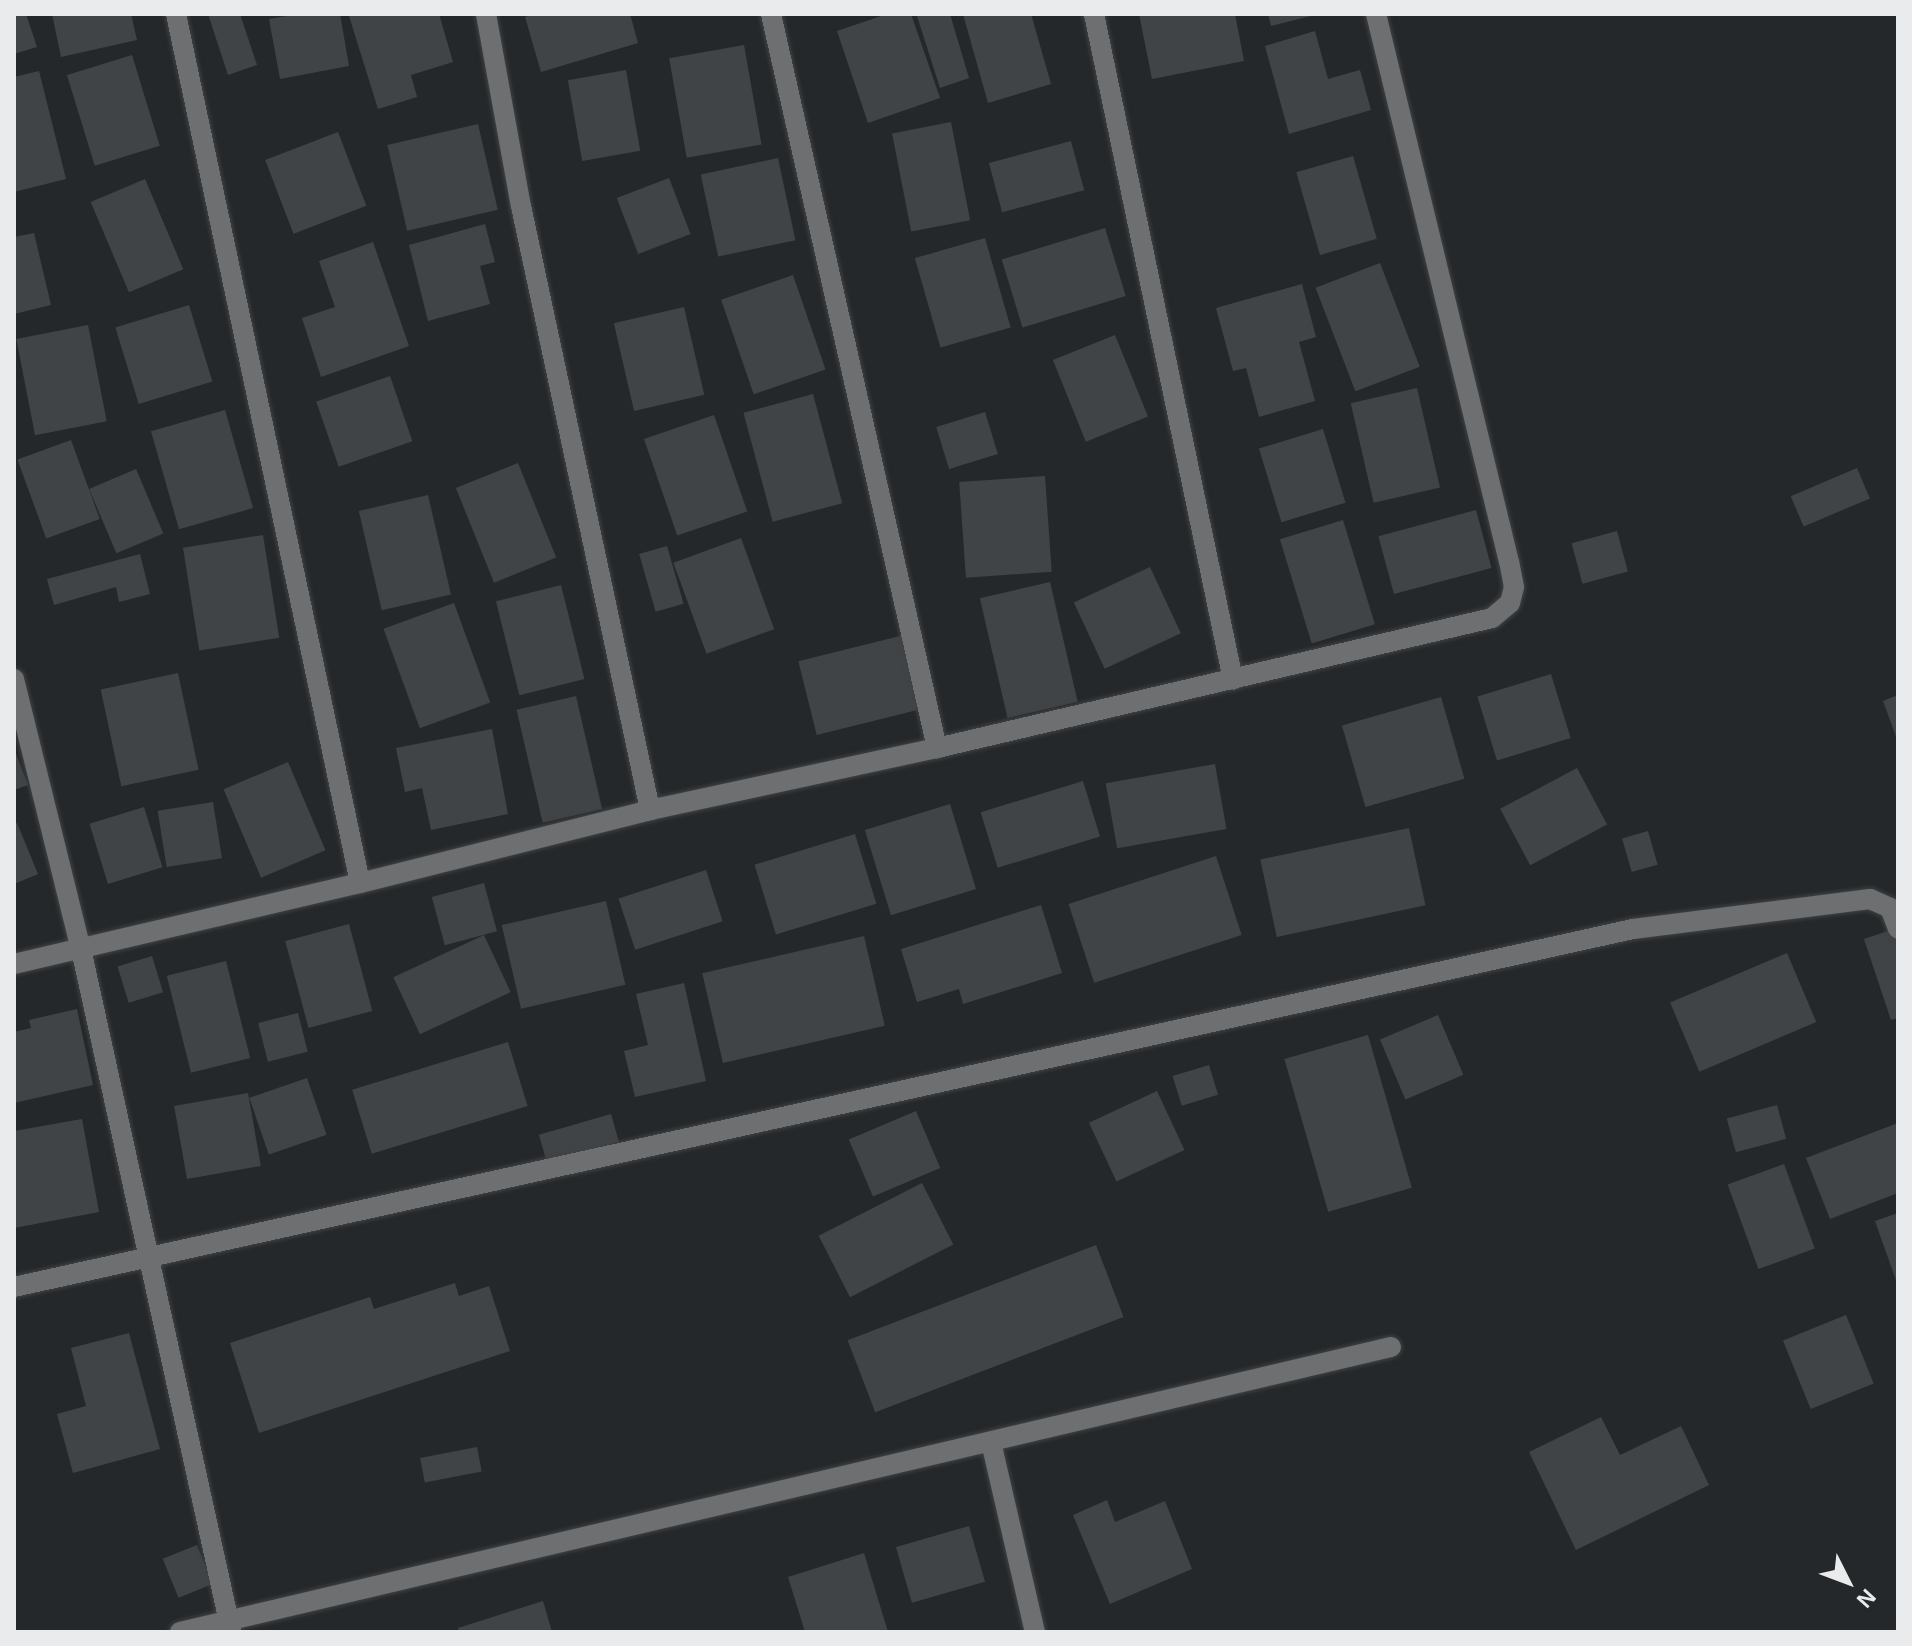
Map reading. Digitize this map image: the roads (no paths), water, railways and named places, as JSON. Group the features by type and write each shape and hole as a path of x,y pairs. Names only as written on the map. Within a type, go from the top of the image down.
{"street":[{"path":"176,14 360,883"},
{"path":"486,14 524,221 650,810"},
{"path":"771,14 937,748"},
{"path":"1094,14 1233,680"},
{"path":"14,964 360,883 650,810 937,748 1492,618 1510,603 1514,587 1376,14"},
{"path":"14,679 81,949 146,1256 230,1626"},
{"path":"14,1287 1633,929 1870,899 1890,908 1898,929"},
{"path":"180,1632 230,1626 1391,1347"},
{"path":"991,1442 1035,1632"}]}
